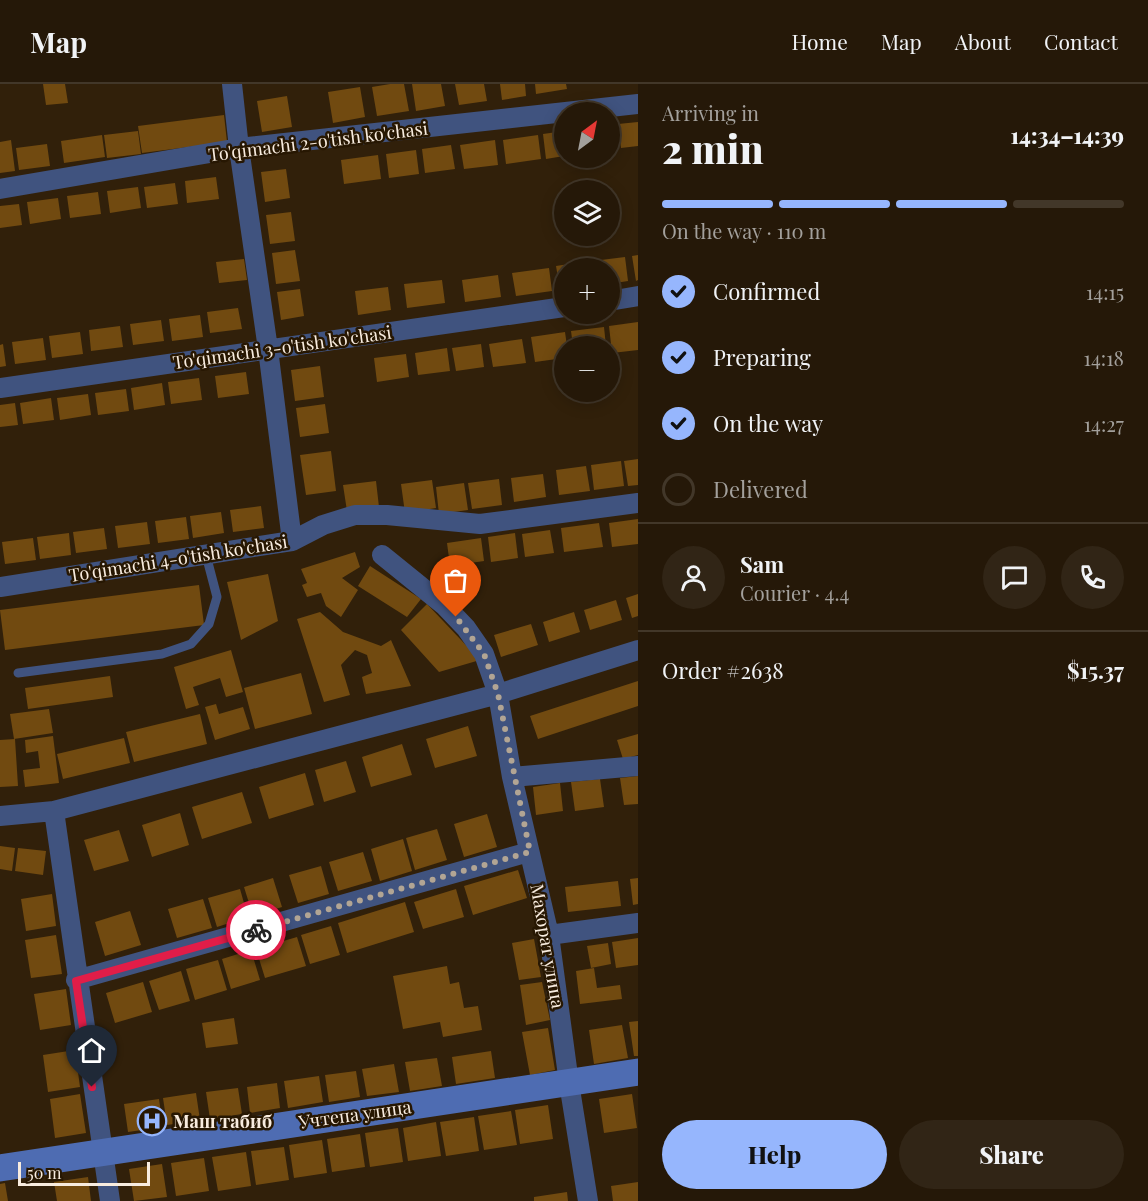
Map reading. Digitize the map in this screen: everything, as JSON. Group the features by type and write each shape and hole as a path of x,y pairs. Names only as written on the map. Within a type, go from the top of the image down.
{"street":[{"path":"232,84 238,148 268,349 292,541"},
{"name":"To'qimachi 2-o'tish ko'chasi","path":"0,189 238,148 638,104"},
{"path":"620,299 638,297"},
{"name":"To'qimachi 3-o'tish ko'chasi","path":"0,388 554,308"},
{"name":"To'qimachi 4-o'tish ko'chasi","path":"0,587 292,541 323,525 355,515 387,515 480,524 638,503"},
{"name":"Махорат улица","path":"382,555 445,606 466,628 484,654 498,694 512,777 549,935 588,1201"},
{"path":"0,816 54,811 498,694 638,650"},
{"path":"512,777 638,766"},
{"path":"54,811 76,981 110,1201"},
{"path":"76,981 530,852"},
{"path":"549,935 638,923"},
{"name":"Учтепа улица","path":"0,1168 638,1072"}],"lane":[{"path":"18,672 162,654 191,644 209,624 217,597 206,555"}],"building":[{"path":"43,84 65,84 68,103 46,105"},
{"path":"404,84 409,111 377,116 372,87"},
{"path":"412,84 441,84 445,106 416,111"},
{"path":"455,84 484,84 487,101 459,105"},
{"path":"500,84 525,84 526,96 502,100"},
{"path":"535,84 566,84 567,89 536,94"},
{"path":"360,87 365,117 333,123 328,92"},
{"path":"287,96 292,127 262,132 257,101"},
{"path":"224,115 227,142 142,153 138,126"},
{"path":"638,122 638,146 621,148 620,124"},
{"path":"138,131 141,154 107,158 104,135"},
{"path":"554,132 554,158 546,159 543,134"},
{"path":"102,135 105,157 64,163 61,141"},
{"path":"538,135 541,159 506,164 503,140"},
{"path":"11,140 15,171 0,173 0,142"},
{"path":"495,140 498,165 464,169 460,145"},
{"path":"47,144 50,166 19,170 16,148"},
{"path":"451,145 455,169 425,173 422,149"},
{"path":"416,150 419,174 389,178 386,154"},
{"path":"378,155 381,179 344,184 341,160"},
{"path":"286,169 290,198 265,202 261,172"},
{"path":"216,177 219,199 187,203 185,181"},
{"path":"175,183 178,204 147,208 144,187"},
{"path":"138,187 141,208 110,213 107,191"},
{"path":"98,192 101,214 70,218 67,196"},
{"path":"58,198 61,219 30,224 27,202"},
{"path":"19,204 22,225 0,228 0,206"},
{"path":"291,212 295,241 270,244 266,215"},
{"path":"295,250 300,281 276,284 272,253"},
{"path":"638,255 638,280 636,281 632,256"},
{"path":"625,257 628,281 620,282 620,258 617,258"},
{"path":"244,259 247,280 219,283 216,262"},
{"path":"549,268 552,291 516,296 512,273"},
{"path":"498,275 501,297 465,302 462,280"},
{"path":"442,280 445,303 407,308 404,284"},
{"path":"388,287 391,310 358,315 355,291"},
{"path":"300,289 304,316 281,320 277,292"},
{"path":"238,308 242,329 210,333 207,312"},
{"path":"200,315 203,337 172,341 169,319"},
{"path":"161,320 164,341 133,345 130,324"},
{"path":"638,322 638,350 620,352 620,336 610,336 609,326"},
{"path":"120,326 123,347 91,351 89,330"},
{"path":"604,327 605,336 572,336 571,331"},
{"path":"80,332 83,354 52,358 49,336"},
{"path":"565,332 566,336 554,336 554,359 535,362 531,337"},
{"path":"43,338 46,360 15,364 12,342"},
{"path":"522,339 526,363 493,367 489,344"},
{"path":"3,344 6,366 0,367 0,345"},
{"path":"481,344 484,367 456,371 452,348"},
{"path":"447,348 450,371 418,375 415,353"},
{"path":"406,354 409,377 377,382 374,358"},
{"path":"320,366 324,397 295,401 291,370"},
{"path":"246,372 249,394 218,398 215,376"},
{"path":"199,378 202,400 171,404 168,382"},
{"path":"162,383 165,405 134,410 131,388"},
{"path":"126,389 129,411 98,415 95,393"},
{"path":"88,394 91,415 60,420 57,398"},
{"path":"51,398 54,420 23,424 20,403"},
{"path":"15,403 18,425 0,427 0,405"},
{"path":"325,404 329,433 300,437 296,408"},
{"path":"331,451 336,491 306,495 300,455"},
{"path":"638,459 638,485 628,486 624,461"},
{"path":"621,461 624,486 594,490 591,465"},
{"path":"586,466 590,491 559,495 556,470"},
{"path":"543,474 546,497 514,502 511,478"},
{"path":"499,479 502,505 472,509 468,483"},
{"path":"432,480 436,508 405,513 401,484"},
{"path":"376,481 379,507 347,511 343,485"},
{"path":"464,483 468,510 439,514 436,487"},
{"path":"261,506 264,528 233,532 230,510"},
{"path":"221,512 224,533 193,538 190,516"},
{"path":"186,517 189,539 158,543 155,521"},
{"path":"638,519 638,544 612,547 609,523"},
{"path":"147,522 150,544 118,548 115,526"},
{"path":"599,523 603,547 564,552 561,528"},
{"path":"104,528 107,549 76,553 73,532"},
{"path":"550,530 554,553 525,557 522,534"},
{"path":"69,533 71,555 40,559 37,537"},
{"path":"515,533 518,558 491,562 488,537"},
{"path":"33,538 36,560 5,564 2,542"},
{"path":"481,538 484,561 450,566 447,543"},
{"path":"355,552 360,567 342,578 358,590 341,617 326,606 321,593 307,597 302,585 307,583 301,569"},
{"path":"370,566 421,599 407,617 358,586"},
{"path":"268,574 278,621 241,640 227,582"},
{"path":"199,585 204,625 5,650 0,610"},
{"path":"638,594 638,616 632,618 626,598"},
{"path":"616,600 622,620 590,630 584,610"},
{"path":"427,604 480,660 439,672 401,630"},
{"path":"320,612 343,632 381,646 391,640 411,686 366,694 362,677 372,673 367,655 355,650 341,665 350,695 324,702 297,619"},
{"path":"574,612 580,632 549,642 543,622"},
{"path":"531,624 538,645 501,657 494,635"},
{"path":"231,650 243,692 226,697 220,678 193,687 199,705 186,709 174,667"},
{"path":"301,673 312,714 255,729 244,688"},
{"path":"110,676 113,697 28,709 25,688"},
{"path":"638,681 638,706 538,739 530,716"},
{"path":"216,704 219,714 243,707 250,729 215,740 205,707"},
{"path":"49,709 53,733 14,739 10,714"},
{"path":"200,714 207,744 134,762 126,732"},
{"path":"468,726 477,756 435,768 426,739"},
{"path":"638,734 638,755 623,759 617,740"},
{"path":"53,736 59,783 25,787 23,770 40,768 38,751 26,753 25,740"},
{"path":"124,738 130,763 63,779 57,754"},
{"path":"15,739 18,786 0,787 0,740"},
{"path":"402,744 412,775 371,787 362,757"},
{"path":"346,761 356,792 324,802 315,770"},
{"path":"305,773 314,805 269,819 259,787"},
{"path":"638,776 638,804 624,805 620,778"},
{"path":"600,779 604,807 575,811 571,782"},
{"path":"560,783 563,811 536,815 533,787"},
{"path":"242,792 252,823 202,839 192,807"},
{"path":"180,813 189,845 152,857 142,825"},
{"path":"487,814 497,847 464,857 454,824"},
{"path":"437,829 447,860 415,870 406,838"},
{"path":"119,830 129,861 94,871 84,840"},
{"path":"403,839 412,871 380,881 371,849"},
{"path":"0,846 15,848 12,871 0,869"},
{"path":"18,848 46,851 43,875 15,871"},
{"path":"363,852 372,881 338,891 329,862"},
{"path":"321,866 329,894 298,903 289,875"},
{"path":"518,870 527,898 473,915 464,886"},
{"path":"273,878 282,907 253,916 244,887"},
{"path":"638,878 638,904 633,905 630,879"},
{"path":"618,881 621,906 568,912 565,887"},
{"path":"240,889 248,917 217,927 208,898"},
{"path":"456,889 464,917 423,929 414,902"},
{"path":"52,894 56,926 26,931 21,899"},
{"path":"203,899 212,928 177,938 168,909"},
{"path":"405,902 414,932 347,953 338,923"},
{"path":"130,911 141,945 105,956 95,922"},
{"path":"331,926 340,955 310,964 301,935"},
{"path":"56,935 62,974 31,978 25,940"},
{"path":"297,937 306,966 265,978 256,949"},
{"path":"638,938 638,965 616,968 612,942"},
{"path":"534,939 541,977 519,980 512,943"},
{"path":"608,943 611,964 591,968 587,946"},
{"path":"251,950 260,980 231,989 222,959"},
{"path":"218,960 227,990 195,1000 186,969"},
{"path":"447,966 450,984 459,982 464,1008 478,1006 482,1030 443,1037 440,1022 403,1029 393,976"},
{"path":"594,968 597,988 620,985 622,999 580,1004 576,971"},
{"path":"181,971 190,1001 159,1010 149,981"},
{"path":"143,982 152,1012 115,1023 106,993"},
{"path":"542,982 550,1020 526,1025 520,985"},
{"path":"66,989 71,1025 40,1030 34,994"},
{"path":"234,1018 238,1044 206,1048 202,1023"},
{"path":"638,1021 638,1056 634,1056 629,1022"},
{"path":"622,1025 628,1058 594,1064 589,1030"},
{"path":"548,1028 555,1070 530,1075 522,1032"},
{"path":"75,1050 80,1087 48,1092 43,1055"},
{"path":"491,1051 495,1078 456,1084 452,1057"},
{"path":"437,1058 442,1086 410,1091 405,1062"},
{"path":"394,1064 399,1092 367,1096 362,1069"},
{"path":"356,1071 360,1097 329,1102 325,1075"},
{"path":"319,1076 323,1102 288,1108 284,1081"},
{"path":"277,1083 280,1108 250,1113 247,1087"},
{"path":"238,1088 242,1114 210,1119 206,1092"},
{"path":"196,1093 200,1120 167,1125 163,1098"},
{"path":"80,1094 86,1133 55,1138 50,1099"},
{"path":"632,1094 637,1128 604,1133 599,1099"},
{"path":"159,1099 163,1127 128,1132 124,1104"},
{"path":"548,1105 553,1139 520,1144 515,1110"},
{"path":"511,1111 517,1145 484,1150 478,1116"},
{"path":"474,1117 479,1151 446,1156 440,1122"},
{"path":"436,1122 441,1156 408,1161 403,1128"},
{"path":"398,1128 403,1162 370,1167 365,1133"},
{"path":"360,1134 365,1167 332,1172 327,1139"},
{"path":"322,1140 327,1173 294,1178 289,1145"},
{"path":"284,1147 289,1180 256,1185 251,1151"},
{"path":"246,1152 251,1186 218,1191 212,1157"},
{"path":"204,1158 209,1191 176,1196 171,1163"},
{"path":"162,1164 167,1197 134,1201 129,1169"},
{"path":"88,1177 91,1201 57,1201 54,1182"},
{"path":"638,1182 638,1201 613,1201 611,1186"},
{"path":"5,1183 8,1201 0,1201 0,1184"},
{"path":"567,1192 568,1201 534,1201 534,1197"}],"way so far":[{"path":"256,930 530,852 512,777 498,694 484,654 456,617"}],"place":[{"name":"Маш табиб","path":"152,1121"}],"route":[{"path":"92,1087 76,981 256,930"}]}
